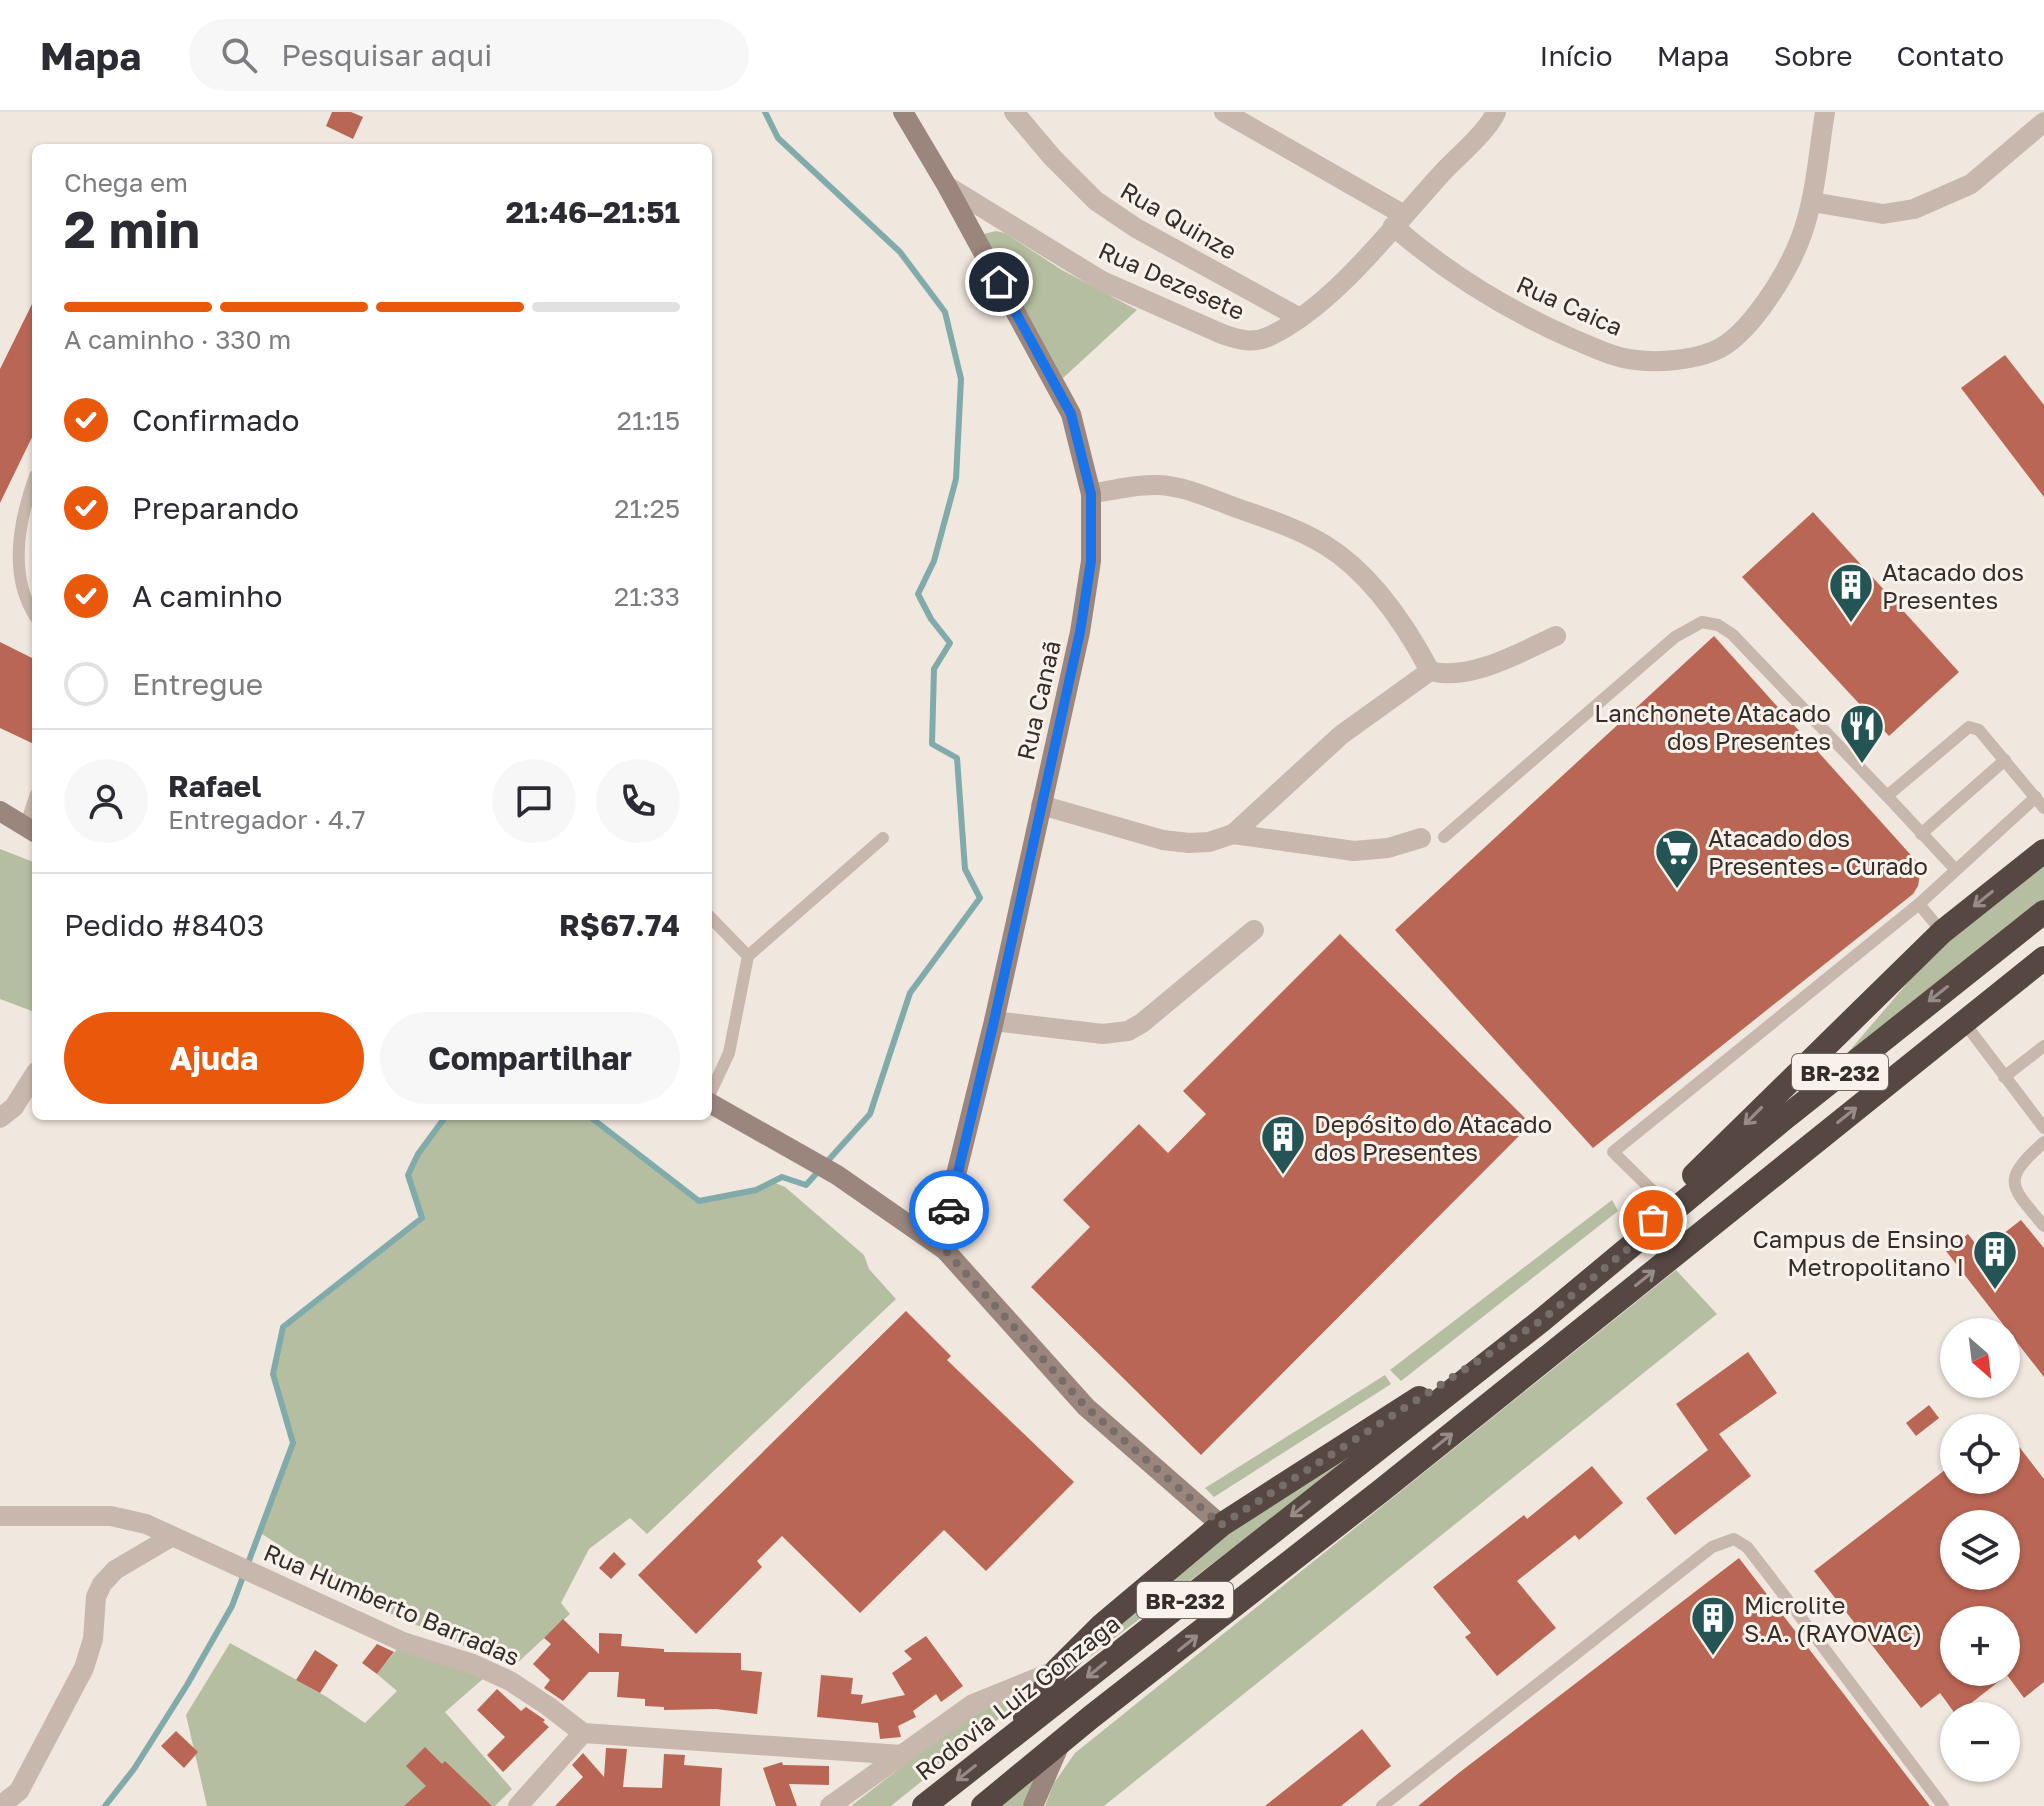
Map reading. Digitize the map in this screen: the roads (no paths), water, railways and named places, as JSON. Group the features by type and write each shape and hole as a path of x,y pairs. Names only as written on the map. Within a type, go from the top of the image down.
{"highway":[{"path":"1641,1238 1665,1203 1942,932 2044,851"},
{"name":"Rodovia Luiz Gonzaga","path":"924,1806 1542,1320 1809,1097 2044,912"},
{"name":"BR-232","path":"983,1806 2044,958"},
{"path":"1009,1740 1057,1670 1101,1626 1221,1525 1542,1320"}],"street":[{"name":"Rua Canaã","path":"903,112 947,186 1071,414 1091,494 1091,561 1080,632 994,1021 949,1203 945,1250"},
{"name":"Rua Quinze","path":"1014,112 1052,157 1096,201 1136,228 1300,318"},
{"name":"Rua Caica","path":"1224,112 1398,220 1447,271 1550,329 1599,350 1636,360 1676,360 1716,351 1749,324 1778,282 1800,239 1812,202 1825,112"},
{"name":"Rua Dezesete","path":"947,186 1102,281 1222,334 1254,341 1268,337 1300,318 1349,275 1496,112"},
{"path":"1812,202 1883,214 1914,209 1971,184 2044,122"},
{"path":"1091,494 1145,485 1173,487 1287,526 1324,545 1360,573 1377,593 1414,641 1430,671"},
{"path":"1041,805 1163,840 1209,842 1233,834 1341,735 1430,671 1452,674 1491,664 1556,636"},
{"path":"0,811 31,830"},
{"path":"1233,834 1354,851 1388,848 1421,838"},
{"path":"994,1021 1103,1034 1128,1031 1142,1023 1254,930"},
{"path":"0,1118 14,1107 32,1078"},
{"path":"712,1102 837,1175 945,1250 1086,1407 1221,1525"},
{"name":"Rua Humberto Barradas","path":"0,1516 111,1516 146,1524 403,1642 473,1664 510,1681 583,1733"},
{"path":"0,1806 19,1791 80,1677 93,1639 96,1597 102,1584 115,1570 171,1537"},
{"path":"830,1806 973,1704 1057,1670"},
{"path":"518,1806 583,1733 902,1755"},
{"path":"1033,1806 1060,1743"}],"lane":[{"path":"32,486 18,567 21,588 32,610"},
{"path":"1444,837 1675,637 1702,622 1718,625 1732,634 1955,869"},
{"path":"1887,796 1969,727 1979,730 2044,808"},
{"path":"1921,834 2005,760"},
{"path":"1665,1203 1613,1152 1919,904 2036,797"},
{"path":"712,1091 729,1053 748,956 883,838"},
{"path":"1919,904 1942,932"},
{"path":"712,919 748,956"},
{"path":"1963,1021 2044,1128"},
{"path":"2004,1077 2044,1046"},
{"path":"2044,1142 2025,1159 2014,1175 2014,1185 2044,1226"},
{"path":"1382,1806 1712,1547 1734,1539 1747,1547 1943,1806"}],"waterway":[{"path":"594,1120 699,1201 756,1190 782,1177 806,1185 870,1114 910,993 980,898 965,869 957,758 932,744 934,669 950,643 931,619 918,594 934,561 956,479 961,379 945,312 900,252 778,138 765,112"},
{"path":"105,1806 134,1769 232,1606 293,1443 273,1374 283,1327 422,1218 408,1175 418,1154 443,1120"}],"place":[{"name":"Atacado dos Presentes","path":"1851,624"},
{"name":"Lanchonete Atacado dos Presentes","path":"1862,765"},
{"name":"Atacado dos Presentes - Curado","path":"1677,890"},
{"name":"Depósito do Atacado dos Presentes","path":"1283,1176"},
{"name":"Campus de Ensino Metropolitano I","path":"1995,1291"},
{"name":"Microlite S.A. (RAYOVAC)","path":"1713,1657"}]}
